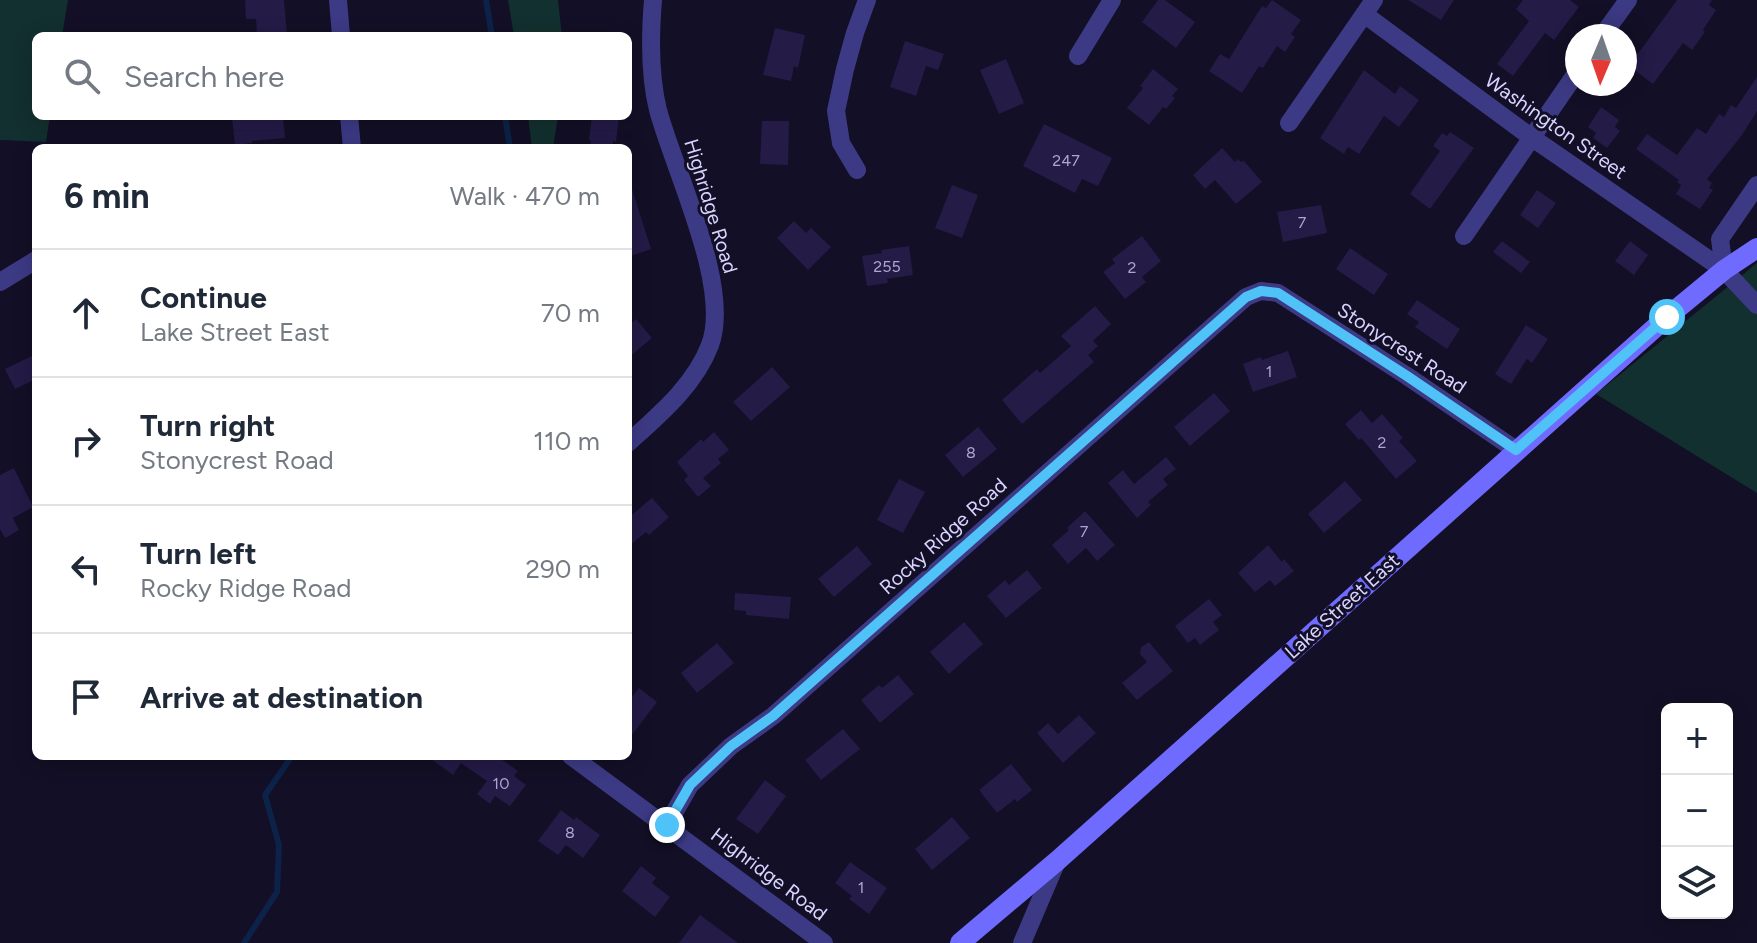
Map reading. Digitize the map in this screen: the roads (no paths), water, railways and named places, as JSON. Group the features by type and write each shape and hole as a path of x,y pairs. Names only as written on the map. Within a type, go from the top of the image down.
{"main road":[{"name":"Lake Street East","path":"960,943 1057,861 1667,317 1724,270 1757,248"}],"street":[{"path":"338,0 341,32"},
{"name":"Highridge Road","path":"632,439 669,406 702,363 715,321 715,294 705,253 658,108 651,62 653,0"},
{"path":"857,170 841,143 836,111 848,57 867,0"},
{"path":"1078,56 1112,0"},
{"path":"1611,24 1628,0"},
{"path":"1289,123 1369,7"},
{"name":"Washington Street","path":"1369,7 1531,137 1724,270 1757,305"},
{"path":"1464,236 1565,89"},
{"path":"349,120 352,144"},
{"path":"1724,270 1720,239 1757,185"},
{"path":"0,282 32,262"},
{"name":"Stonycrest Road","path":"1261,291 1278,293 1516,450"},
{"name":"Rocky Ridge Road","path":"667,825 690,785 731,746 773,716 1246,297 1261,291"},
{"name":"Highridge Road","path":"577,760 824,943"},
{"path":"1022,943 1057,861"}],"waterway":[{"path":"486,0 491,32"},
{"path":"506,120 509,144"},
{"path":"244,943 277,892 279,845 265,795 289,760"}]}
